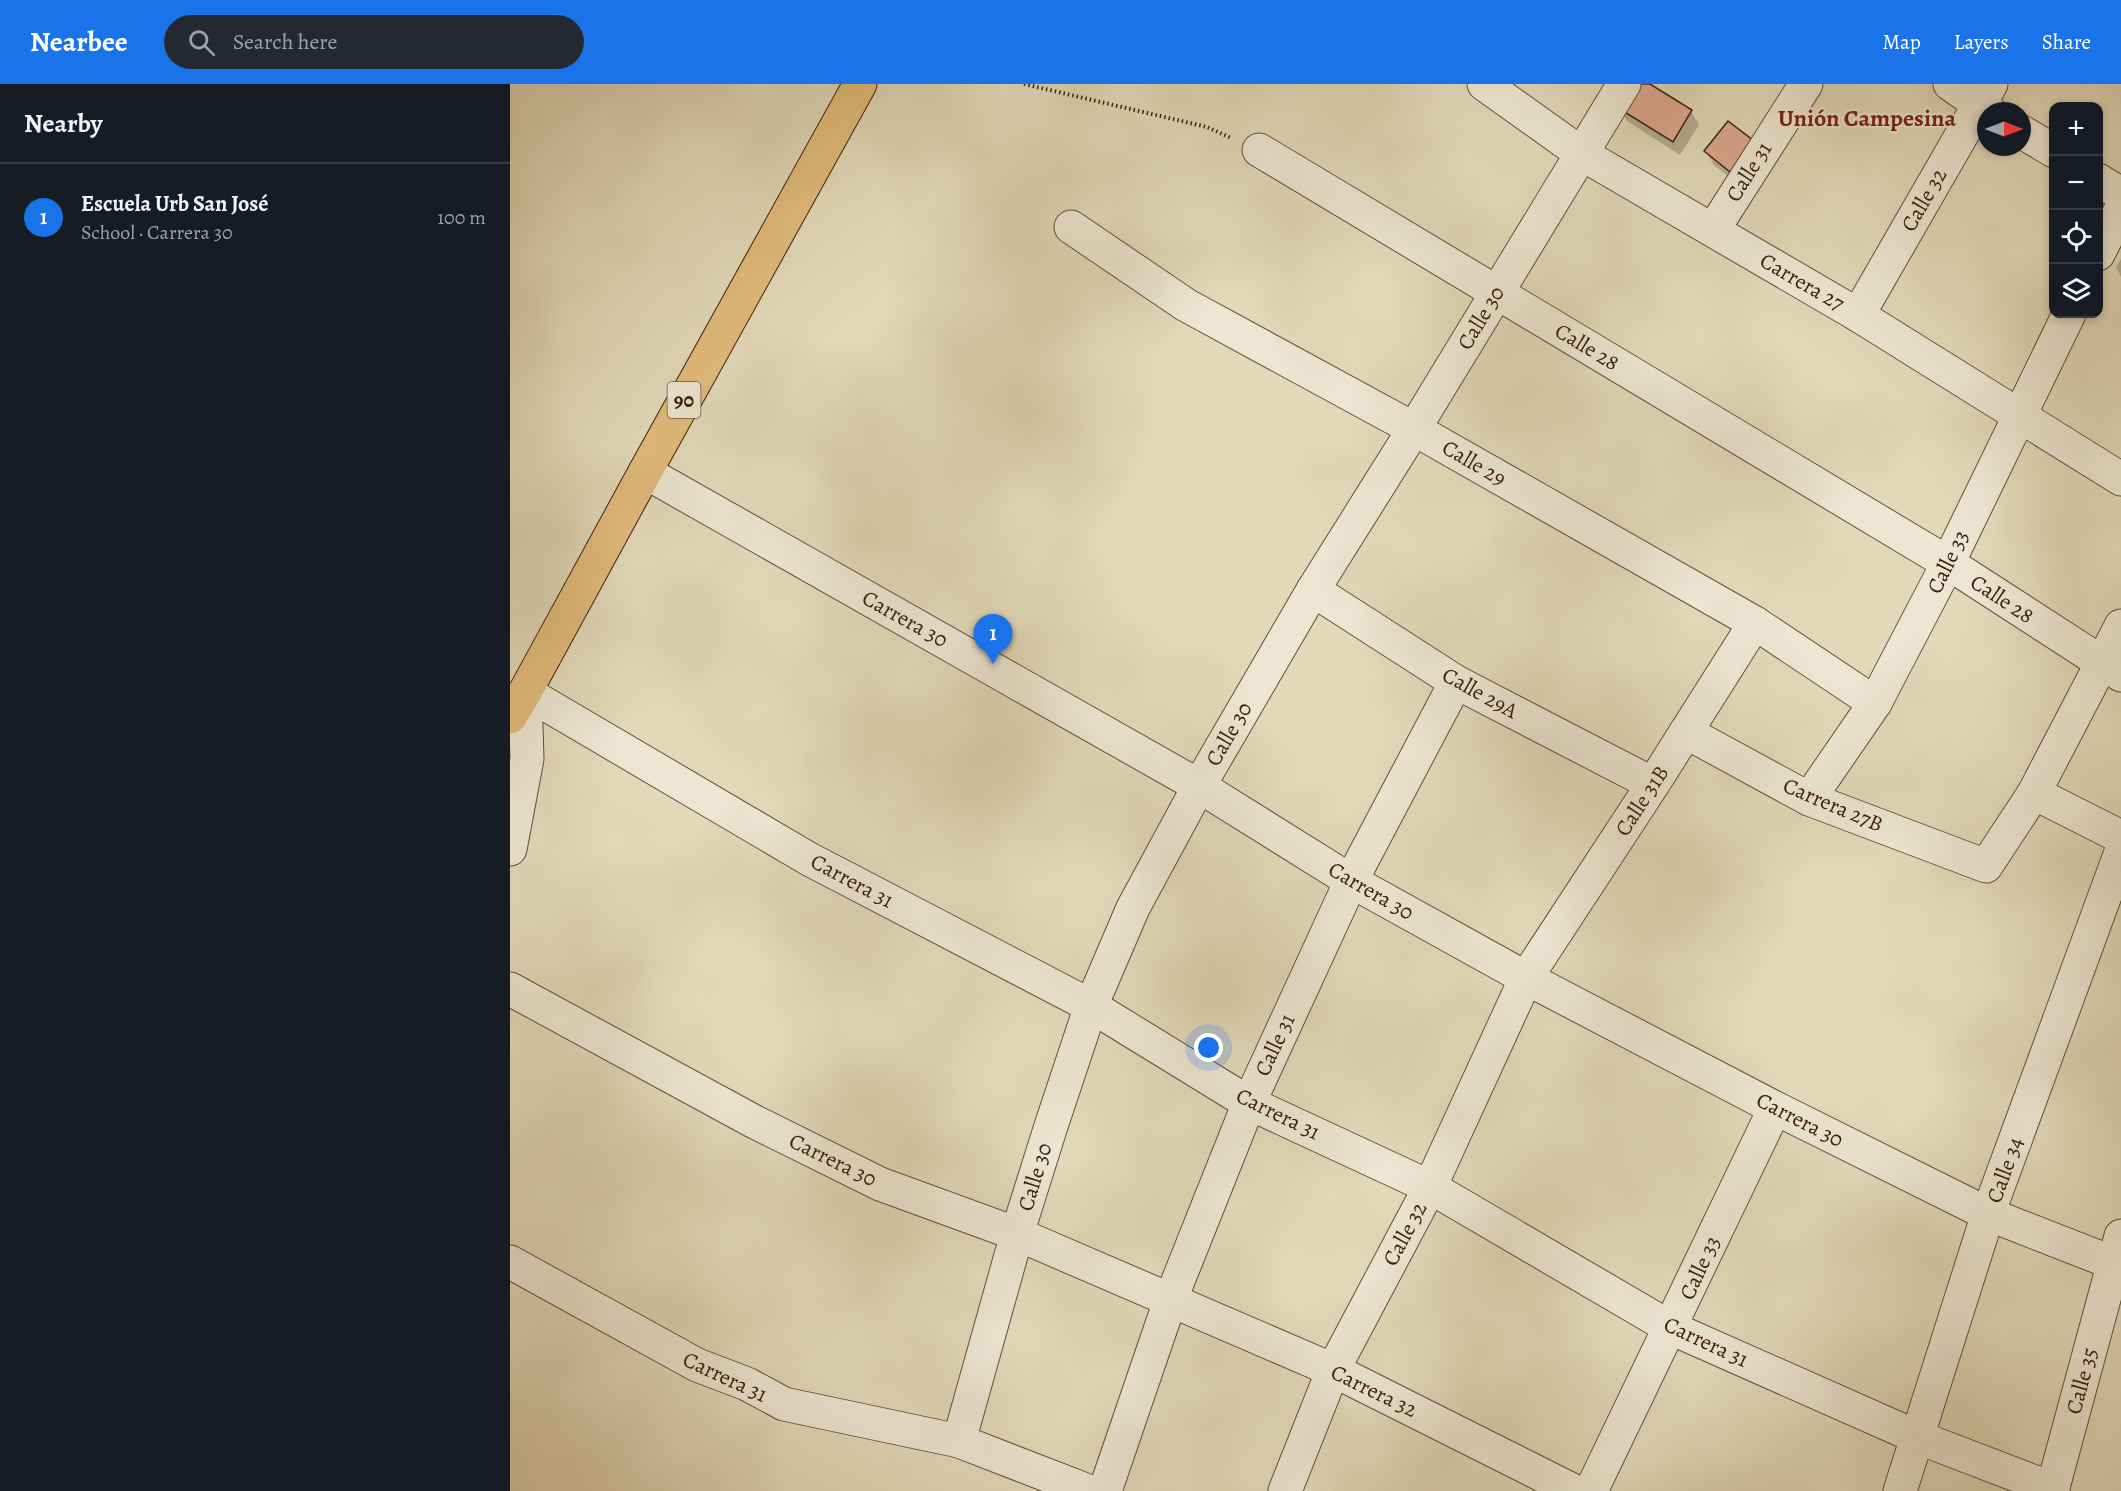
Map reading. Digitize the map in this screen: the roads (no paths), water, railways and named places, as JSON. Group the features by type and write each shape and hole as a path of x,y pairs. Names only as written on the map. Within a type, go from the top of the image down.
{"main road":[{"name":"90","path":"518,705 860,84"}],"street":[{"name":"Carrera 27","path":"1484,84 1582,154 1857,315 2121,478"},
{"name":"Calle 30","path":"960,1441 1017,1234 1051,1126 1091,1006 1133,908 1199,786 1313,590 1624,84"},
{"name":"Calle 31","path":"1713,230 1806,84"},
{"path":"1950,84 1986,100"},
{"name":"Calle 32","path":"1857,315 1986,100"},
{"path":"2031,137 2049,148"},
{"name":"Calle 28","path":"1259,150 1948,563 2111,669"},
{"path":"2103,183 2121,194"},
{"path":"2103,244 2121,209"},
{"name":"Calle 29","path":"1071,227 1186,305 1414,429 1755,623 1875,703"},
{"name":"Calle 33","path":"1809,800 1875,703 1948,563 2067,318"},
{"name":"Carrera 30","path":"645,472 1199,786 1351,881 1526,978 1775,1108 1988,1214 2118,1255"},
{"name":"Calle 29A","path":"1313,590 1456,682 1653,784"},
{"name":"Calle 31B","path":"1526,978 1755,623"},
{"path":"2121,626 2111,669 2034,793 2121,837"},
{"name":"Calle 31","path":"1105,1491 1170,1301 1249,1103 1351,881 1456,682"},
{"path":"510,849 527,759 518,705"},
{"name":"Carrera 31","path":"518,705 1091,1006 1249,1103 1430,1186 1671,1328 1917,1437 2053,1490"},
{"name":"Carrera 27B","path":"1686,732 1809,800 1986,866 2034,793"},
{"name":"Calle 34","path":"1900,1491 1988,1214 2121,852"},
{"name":"Calle 32","path":"1285,1491 1333,1370 1430,1186 1526,978"},
{"name":"Carrera 30","path":"510,989 753,1121 880,1184 1017,1234 1170,1301"},
{"name":"Calle 33","path":"1592,1491 1775,1108"},
{"name":"Calle 35","path":"2053,1490 2118,1255"},
{"name":"Carrera 31","path":"510,1262 697,1365 747,1384 784,1404 960,1441 1088,1491"},
{"name":"Carrera 32","path":"1170,1301 1333,1370 1574,1491"}],"place":[{"name":"Escuela Urb San José","path":"993,664"}],"district":[{"name":"Unión Campesina","path":"1867,118"}]}
